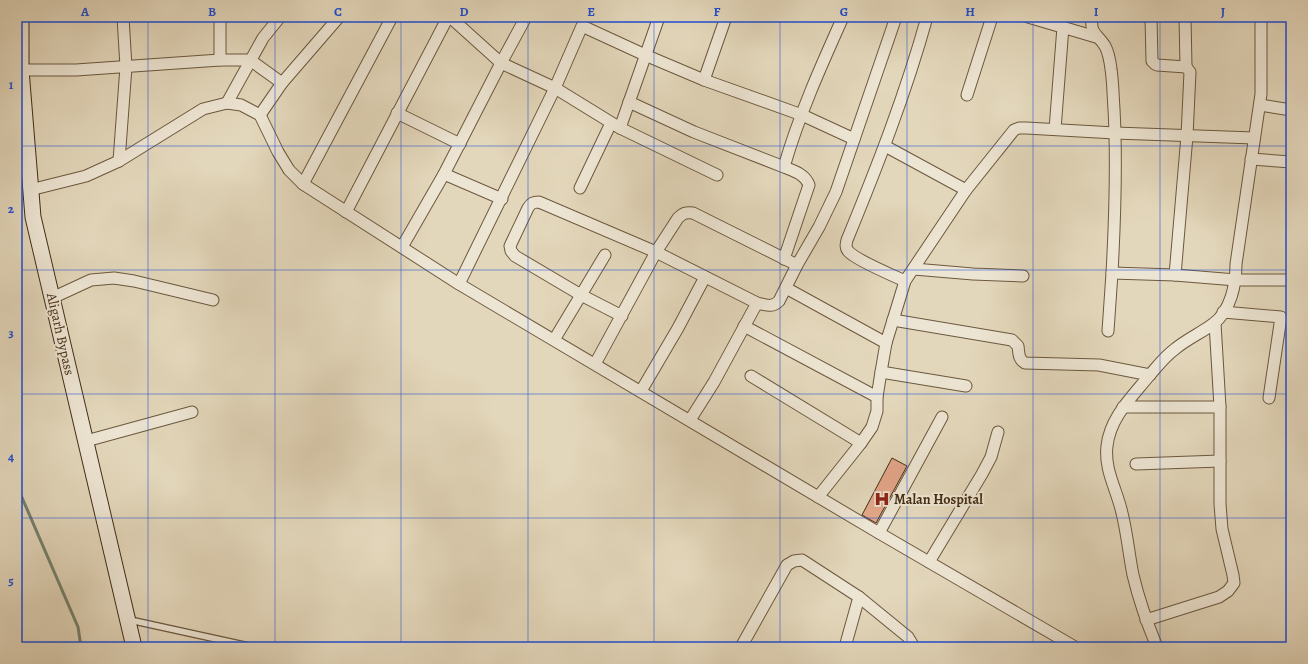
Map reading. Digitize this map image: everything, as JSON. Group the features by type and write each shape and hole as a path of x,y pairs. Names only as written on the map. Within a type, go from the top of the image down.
{"main road":[{"name":"Aligarh Bypass","path":"21,17 21,70 33,217 134,647"}],"street":[{"path":"119,161 126,67 123,17"},
{"path":"220,17 220,60"},
{"path":"227,103 263,38 280,17"},
{"path":"260,115 282,83 339,17"},
{"path":"303,184 392,17"},
{"path":"346,212 449,17 500,62 555,88 615,125 717,175"},
{"path":"402,247 444,174 500,62 526,17"},
{"path":"580,188 629,102 659,17"},
{"path":"704,80 726,17"},
{"path":"784,167 791,143 802,115 843,17"},
{"path":"622,316 581,295 515,256 511,251 510,246 531,204 534,202 539,202 656,252 757,303 770,306 775,304 779,301 836,192 896,17"},
{"path":"905,281 861,260 848,252 846,246 847,240 885,146 919,46 927,17"},
{"path":"967,95 992,17"},
{"path":"1028,17 1096,37 1104,44 1109,54 1115,133 1116,209 1108,331"},
{"path":"1092,17 1092,28 1096,37"},
{"path":"1151,17 1152,61 1157,65 1186,67"},
{"path":"1175,276 1187,136 1190,72 1186,67 1185,17"},
{"path":"1157,647 1140,604 1133,575 1122,512 1108,472 1107,446 1112,427 1123,407 1160,362 1175,349 1215,323 1229,302 1236,280 1236,264 1260,105 1261,17"},
{"path":"459,284 502,199 555,88 584,22 645,56 704,80 802,115 854,140"},
{"path":"1055,129 1063,27"},
{"path":"21,70 76,70 220,60 250,60 282,83"},
{"path":"629,102 694,132 801,174 807,179 809,185 784,258"},
{"path":"30,190 86,176 119,161 203,110 227,103 241,104 260,115 278,152 289,170 303,184 346,212 459,284 879,533 1076,647"},
{"path":"1260,105 1291,110"},
{"path":"398,113 460,144"},
{"path":"818,497 872,427 877,411 877,397 886,343 905,281 966,190 1014,130 1019,128 1055,129 1115,133 1254,138"},
{"path":"885,146 966,190"},
{"path":"1251,158 1291,162"},
{"path":"444,174 502,199"},
{"path":"595,364 656,252 682,214 688,212 693,213 797,265"},
{"path":"554,340 605,255"},
{"path":"914,269 1023,276"},
{"path":"1112,273 1236,280 1291,280"},
{"path":"640,391 678,328 705,277"},
{"path":"52,298 91,280 114,278 134,281 213,300"},
{"path":"786,288 886,343"},
{"path":"690,420 714,382 757,303"},
{"path":"1223,312 1286,317 1268,398"},
{"path":"893,320 1012,340 1018,346 1019,358 1025,363 1100,365 1150,375"},
{"path":"1146,620 1219,597 1228,591 1234,583 1222,529 1220,504 1220,407 1215,323"},
{"path":"744,326 877,397"},
{"path":"881,372 966,386"},
{"path":"751,376 861,443"},
{"path":"1123,407 1220,407"},
{"path":"86,441 192,412"},
{"path":"879,533 942,417"},
{"path":"929,562 982,474 990,457 998,432"},
{"path":"1136,464 1220,461"},
{"path":"741,647 787,565 794,561 802,560 859,597 908,637 914,647"},
{"path":"845,647 859,597"}],"lane":[{"path":"127,620 253,647"}],"building":[{"path":"892,458 907,466 876,523 862,515"}],"waterway":[{"path":"17,486 78,627 81,647"}],"place":[{"name":"Malan Hospital","path":"882,499"}]}
